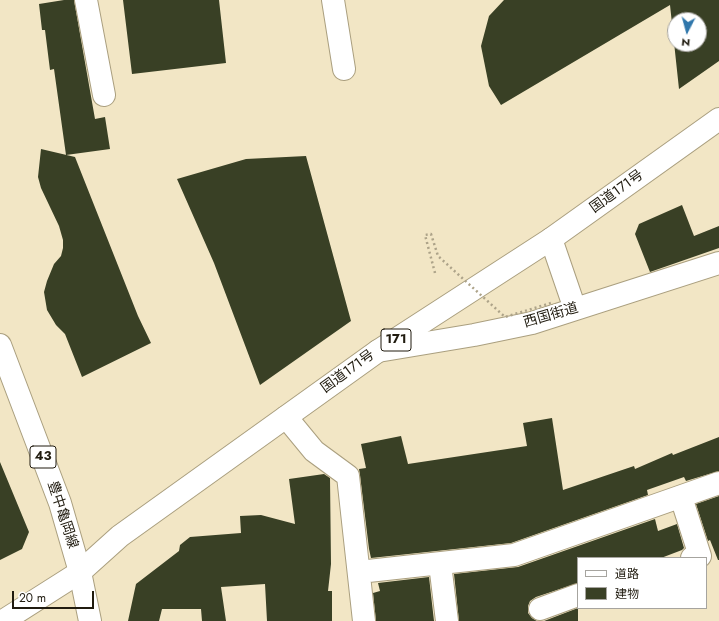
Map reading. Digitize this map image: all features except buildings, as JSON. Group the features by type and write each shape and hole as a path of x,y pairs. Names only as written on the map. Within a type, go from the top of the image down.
{"main road":[{"path":"86,0 104,96"},
{"path":"333,0 344,70"},
{"name":"国道171号","path":"3,621 80,572 120,536 378,351 551,239 719,119"},
{"path":"551,239 575,309"},
{"name":"西国街道","path":"378,351 474,335 532,323 719,263"},
{"name":"豊中亀岡線","path":"0,345 60,503 80,572 90,621"},
{"path":"286,417 314,451 348,476 364,621"},
{"path":"359,572 514,555 719,483"},
{"path":"681,496 700,556 696,557"},
{"path":"440,564 447,621"},
{"path":"540,609 577,594"}],"path":[{"path":"435,273 425,235 431,234 438,256 505,317 552,303"}]}
